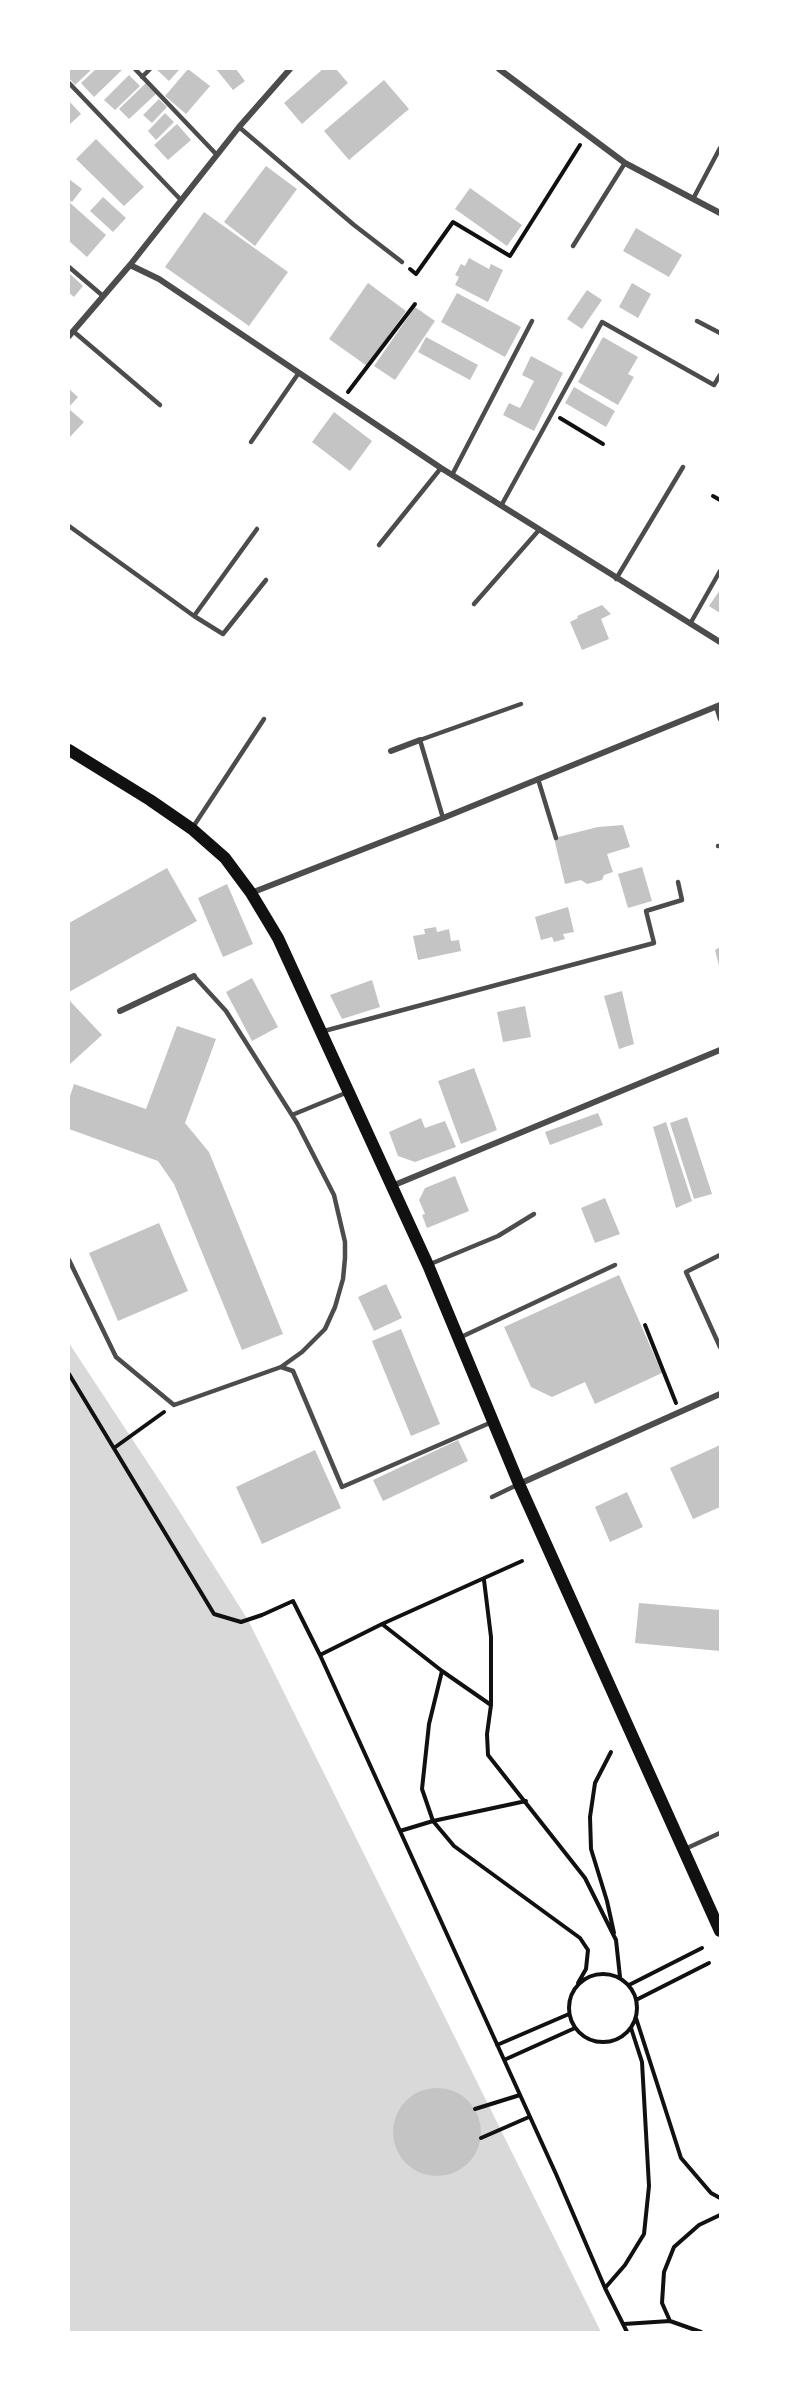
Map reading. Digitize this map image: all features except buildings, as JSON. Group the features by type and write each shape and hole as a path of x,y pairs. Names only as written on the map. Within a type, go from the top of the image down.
{"main road":[{"path":"69,750 192,829 225,858 251,893 278,938 428,1265 519,1484 720,1931"}],"street":[{"path":"71,334 129,265 216,154 290,69"},
{"path":"499,69 626,163 720,213"},
{"path":"129,265 159,279 441,468 720,642"},
{"path":"251,893 718,706"},
{"path":"391,751 420,740"},
{"path":"120,1011 194,976"},
{"path":"392,1186 720,1050"},
{"path":"519,1484 720,1394"}],"lane":[{"path":"135,69 216,154"},
{"path":"142,77 150,69"},
{"path":"69,83 180,199"},
{"path":"239,127 354,225 402,262"},
{"path":"693,199 720,148"},
{"path":"573,246 626,163"},
{"path":"69,267 103,296"},
{"path":"452,475 532,321"},
{"path":"697,321 720,333"},
{"path":"501,506 602,322 714,385 720,375"},
{"path":"71,334 160,405"},
{"path":"251,442 298,374"},
{"path":"616,579 683,467"},
{"path":"379,545 441,468"},
{"path":"69,526 194,616 223,634 266,580"},
{"path":"194,616 257,529"},
{"path":"474,604 539,530"},
{"path":"690,624 720,571"},
{"path":"443,818 420,740 521,704"},
{"path":"718,706 720,719"},
{"path":"192,829 264,719"},
{"path":"538,779 556,838"},
{"path":"321,1032 654,943 646,911 682,900 678,882"},
{"path":"69,1260 116,1357 174,1405 281,1367 302,1352 325,1329 338,1298 345,1258 345,1242 334,1195 292,1115 226,1011 194,976"},
{"path":"292,1115 348,1092"},
{"path":"428,1265 498,1236 534,1214"},
{"path":"720,1255 686,1272 720,1347"},
{"path":"459,1338 615,1265"},
{"path":"281,1367 293,1371 342,1487 493,1422"},
{"path":"492,1497 519,1484"},
{"path":"683,1850 720,1833"}],"path":[{"path":"402,262 416,274 453,222 510,256 586,134"},
{"path":"341,402 415,304"},
{"path":"551,413 603,444"},
{"path":"713,496 720,500"},
{"path":"645,1325 680,1412"},
{"path":"69,1374 214,1614 241,1622 293,1601 320,1655 605,2288 627,2332"},
{"path":"114,1448 174,1405"},
{"path":"320,1655 382,1624 522,1561"},
{"path":"484,1580 491,1637 492,1705 487,1734 488,1755 585,1878 616,1940"},
{"path":"382,1624 442,1671 492,1705"},
{"path":"442,1671 429,1724 422,1789 433,1821 454,1846 580,1938 588,1950 586,1969 568,2003 569,2014 575,2028 589,2040 612,2041 631,2028 636,2018"},
{"path":"611,1752 595,1783 590,1817 591,1849 616,1940 620,1977"},
{"path":"400,1831 433,1821 526,1801"},
{"path":"629,1984 702,1948"},
{"path":"636,2000 709,1963"},
{"path":"578,1983 598,1973 609,1973 629,1984 636,2000 636,2018 681,2158 711,2193 720,2198"},
{"path":"497,2045 569,2014"},
{"path":"504,2060 575,2028"},
{"path":"605,2288 626,2265 644,2234 649,2186 642,2062 631,2028"},
{"path":"475,2109 519,2095"},
{"path":"481,2138 529,2117"},
{"path":"670,2321 662,2303 664,2272 674,2247 699,2225 720,2215"},
{"path":"624,2324 670,2321 702,2332"}],"shaded area":[{"path":"69,1343 248,1620 601,2332 69,2332"}]}
